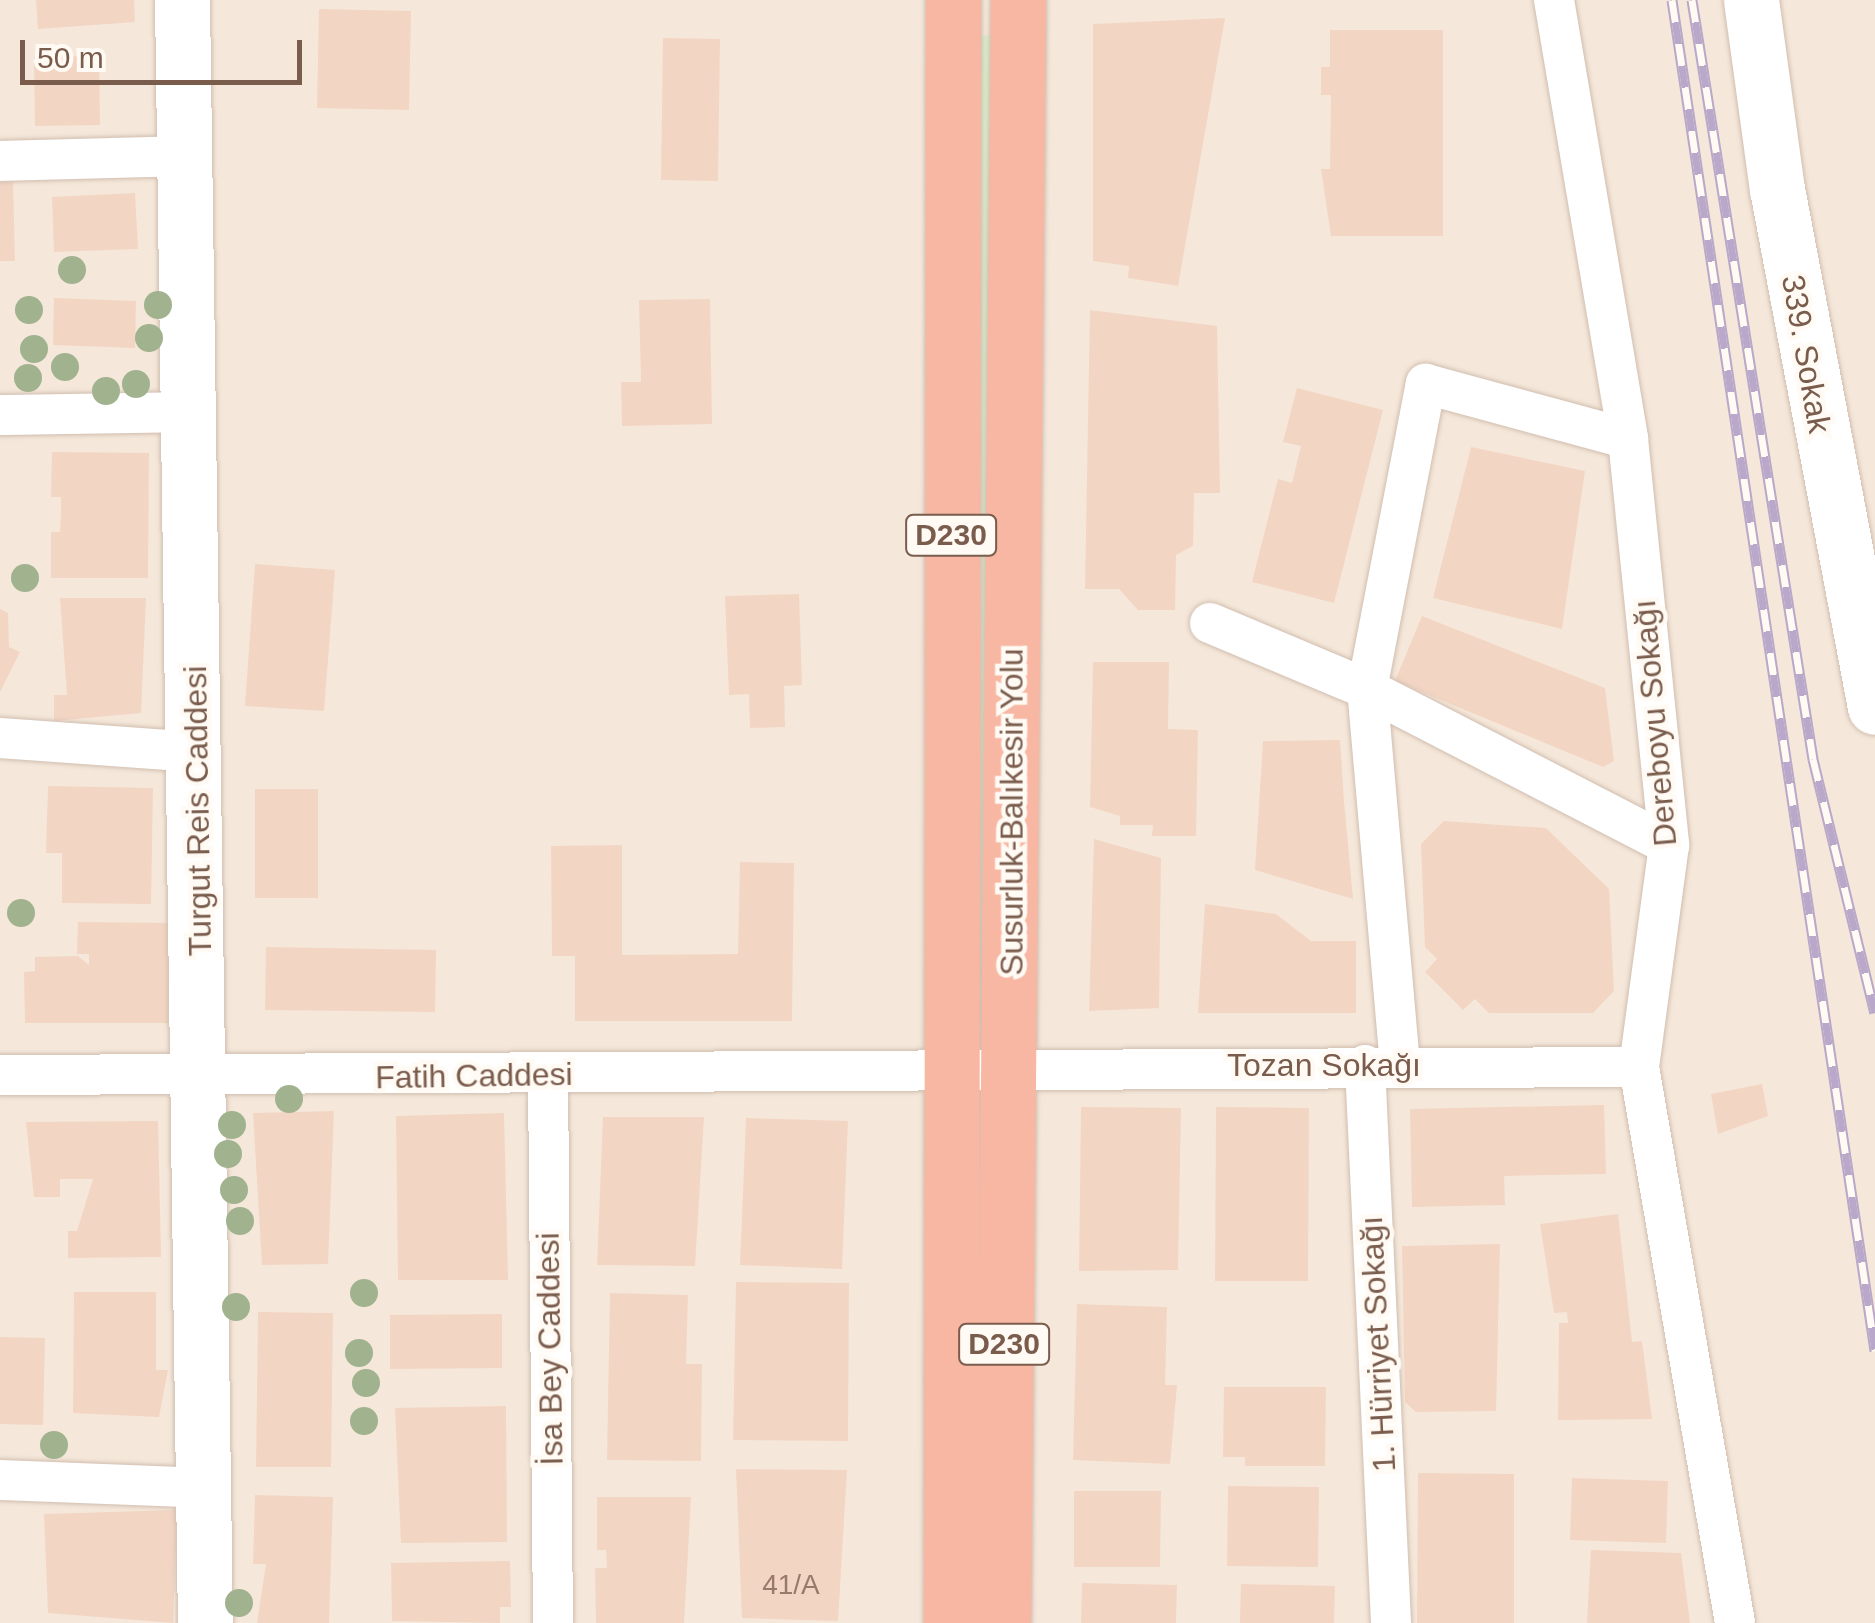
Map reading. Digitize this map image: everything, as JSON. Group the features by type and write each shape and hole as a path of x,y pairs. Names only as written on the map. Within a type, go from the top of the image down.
{"highway":[{"name":"Susurluk-Balıkesir Yolu","path":"950,1623 948,1070 953,0"},
{"name":"Susurluk-Balıkesir Yolu","path":"1003,1623 1018,0"}],"street":[{"name":"Turgut Reis Caddesi","path":"182,0 203,1080 205,1623"},
{"name":"Dereboyu Sokağı","path":"1554,0 1628,439 1669,845 1639,1066 1735,1623"},
{"name":"339. Sokak","path":"1751,0 1777,188 1875,707"},
{"path":"0,162 186,156"},
{"name":"1. Hürriyet Sokağı","path":"1391,1623 1383,1065 1367,689 1426,384 1628,439"},
{"path":"0,415 191,412"},
{"path":"1210,623 1367,689 1669,845"},
{"path":"0,738 198,752"},
{"name":"Tozan Sokağı","path":"948,1070 1010,1064 1639,1066"},
{"name":"Fatih Caddesi","path":"0,1075 203,1080 948,1070"},
{"name":"İsa Bey Caddesi","path":"548,1075 552,1623"},
{"path":"0,1480 205,1488"}],"shaded area":[{"path":"0,0 1875,0 1875,1623 0,1623"}],"green space":[{"path":"991,35 984,1000 977,1003 978,36"}],"building":[{"path":"36,0 134,0 135,22 38,29"},
{"path":"319,9 411,11 409,110 317,108"},
{"path":"1225,18 1178,286 1128,278 1129,266 1093,261 1093,24"},
{"path":"1330,30 1443,30 1443,236 1331,236 1321,169 1330,169 1331,95 1321,95 1321,67 1330,67"},
{"path":"663,38 720,39 718,181 661,180"},
{"path":"99,56 100,125 35,126 34,57"},
{"path":"0,182 13,182 15,261 0,261"},
{"path":"135,193 138,249 54,252 52,197"},
{"path":"54,298 136,301 135,348 53,345"},
{"path":"710,299 712,424 622,426 621,382 641,382 639,300"},
{"path":"1090,310 1217,326 1220,493 1194,493 1193,546 1176,555 1175,610 1138,610 1119,589 1085,589"},
{"path":"1297,388 1383,410 1334,603 1252,582 1278,479 1292,483 1301,446 1283,442"},
{"path":"1471,447 1585,471 1562,629 1433,598"},
{"path":"52,452 149,453 148,578 51,578 51,532 60,532 61,514 61,497 51,497"},
{"path":"255,564 335,570 324,711 245,706"},
{"path":"799,594 802,685 784,686 785,727 750,728 749,694 729,695 725,596"},
{"path":"60,598 146,598 141,713 54,721 54,695 67,695"},
{"path":"0,609 8,613 9,647 20,652 0,692"},
{"path":"1422,616 1605,688 1614,761 1603,767 1395,681"},
{"path":"1093,662 1169,662 1168,729 1198,730 1196,836 1152,836 1153,825 1120,825 1120,816 1090,807"},
{"path":"1340,740 1353,899 1255,870 1263,741"},
{"path":"48,786 153,788 151,904 62,903 62,853 46,853"},
{"path":"255,789 318,789 318,898 255,898"},
{"path":"1444,821 1546,828 1609,889 1614,991 1593,1013 1489,1013 1475,999 1463,1010 1425,972 1437,959 1425,947 1421,844"},
{"path":"1094,839 1161,858 1159,1008 1089,1011"},
{"path":"622,845 622,955 738,954 740,862 794,863 792,1021 575,1021 575,956 552,956 551,846"},
{"path":"1205,904 1276,914 1311,941 1356,941 1356,1013 1198,1013"},
{"path":"78,922 170,923 168,1023 25,1023 24,972 35,971 35,957 78,956 89,965 89,954 77,954"},
{"path":"266,947 436,950 435,1012 265,1010"},
{"path":"1762,1084 1768,1116 1718,1134 1711,1094"},
{"path":"1604,1105 1606,1174 1504,1176 1505,1205 1412,1207 1410,1109"},
{"path":"1081,1107 1181,1108 1178,1270 1079,1271"},
{"path":"1216,1107 1309,1108 1308,1281 1215,1281"},
{"path":"334,1111 328,1264 262,1265 253,1113"},
{"path":"504,1113 508,1280 398,1280 396,1116"},
{"path":"603,1117 704,1117 695,1266 597,1265"},
{"path":"746,1118 848,1121 842,1269 740,1265"},
{"path":"158,1121 161,1257 68,1258 68,1231 77,1231 93,1179 60,1179 60,1197 34,1197 26,1122"},
{"path":"1618,1214 1632,1342 1642,1341 1652,1419 1558,1420 1559,1323 1568,1323 1567,1312 1554,1313 1540,1224"},
{"path":"1500,1244 1496,1411 1416,1412 1405,1402 1402,1246"},
{"path":"736,1282 849,1283 848,1441 733,1440"},
{"path":"74,1292 156,1292 156,1370 168,1370 159,1417 73,1413"},
{"path":"610,1293 688,1295 686,1364 702,1364 701,1461 607,1460"},
{"path":"1077,1304 1167,1307 1165,1385 1177,1385 1170,1464 1073,1460"},
{"path":"258,1312 333,1313 331,1467 256,1467"},
{"path":"502,1314 502,1368 390,1369 390,1315"},
{"path":"0,1337 45,1338 43,1425 0,1424"},
{"path":"1224,1387 1326,1387 1325,1466 1245,1466 1245,1457 1223,1457"},
{"path":"506,1406 507,1542 401,1543 395,1408"},
{"path":"736,1469 847,1470 838,1621 742,1618"},
{"path":"1418,1473 1514,1474 1514,1623 1417,1623"},
{"path":"1572,1478 1668,1481 1666,1543 1570,1540"},
{"path":"1228,1486 1319,1487 1318,1567 1227,1566"},
{"path":"1074,1491 1161,1491 1160,1567 1074,1567"},
{"path":"255,1495 333,1497 329,1623 257,1623 266,1564 253,1564"},
{"path":"597,1497 691,1497 684,1623 596,1623 595,1568 607,1568 606,1550 597,1550"},
{"path":"177,1510 173,1623 48,1613 44,1514"},
{"path":"1591,1550 1681,1553 1690,1623 1587,1623"},
{"path":"510,1561 511,1607 500,1607 500,1623 392,1621 391,1563"},
{"path":"1082,1583 1177,1585 1176,1623 1081,1623"},
{"path":"1241,1584 1335,1586 1334,1623 1240,1623"}],"railway":[{"path":"1672,0 1875,1351"},
{"path":"1692,0 1813,759 1875,1013"}]}
